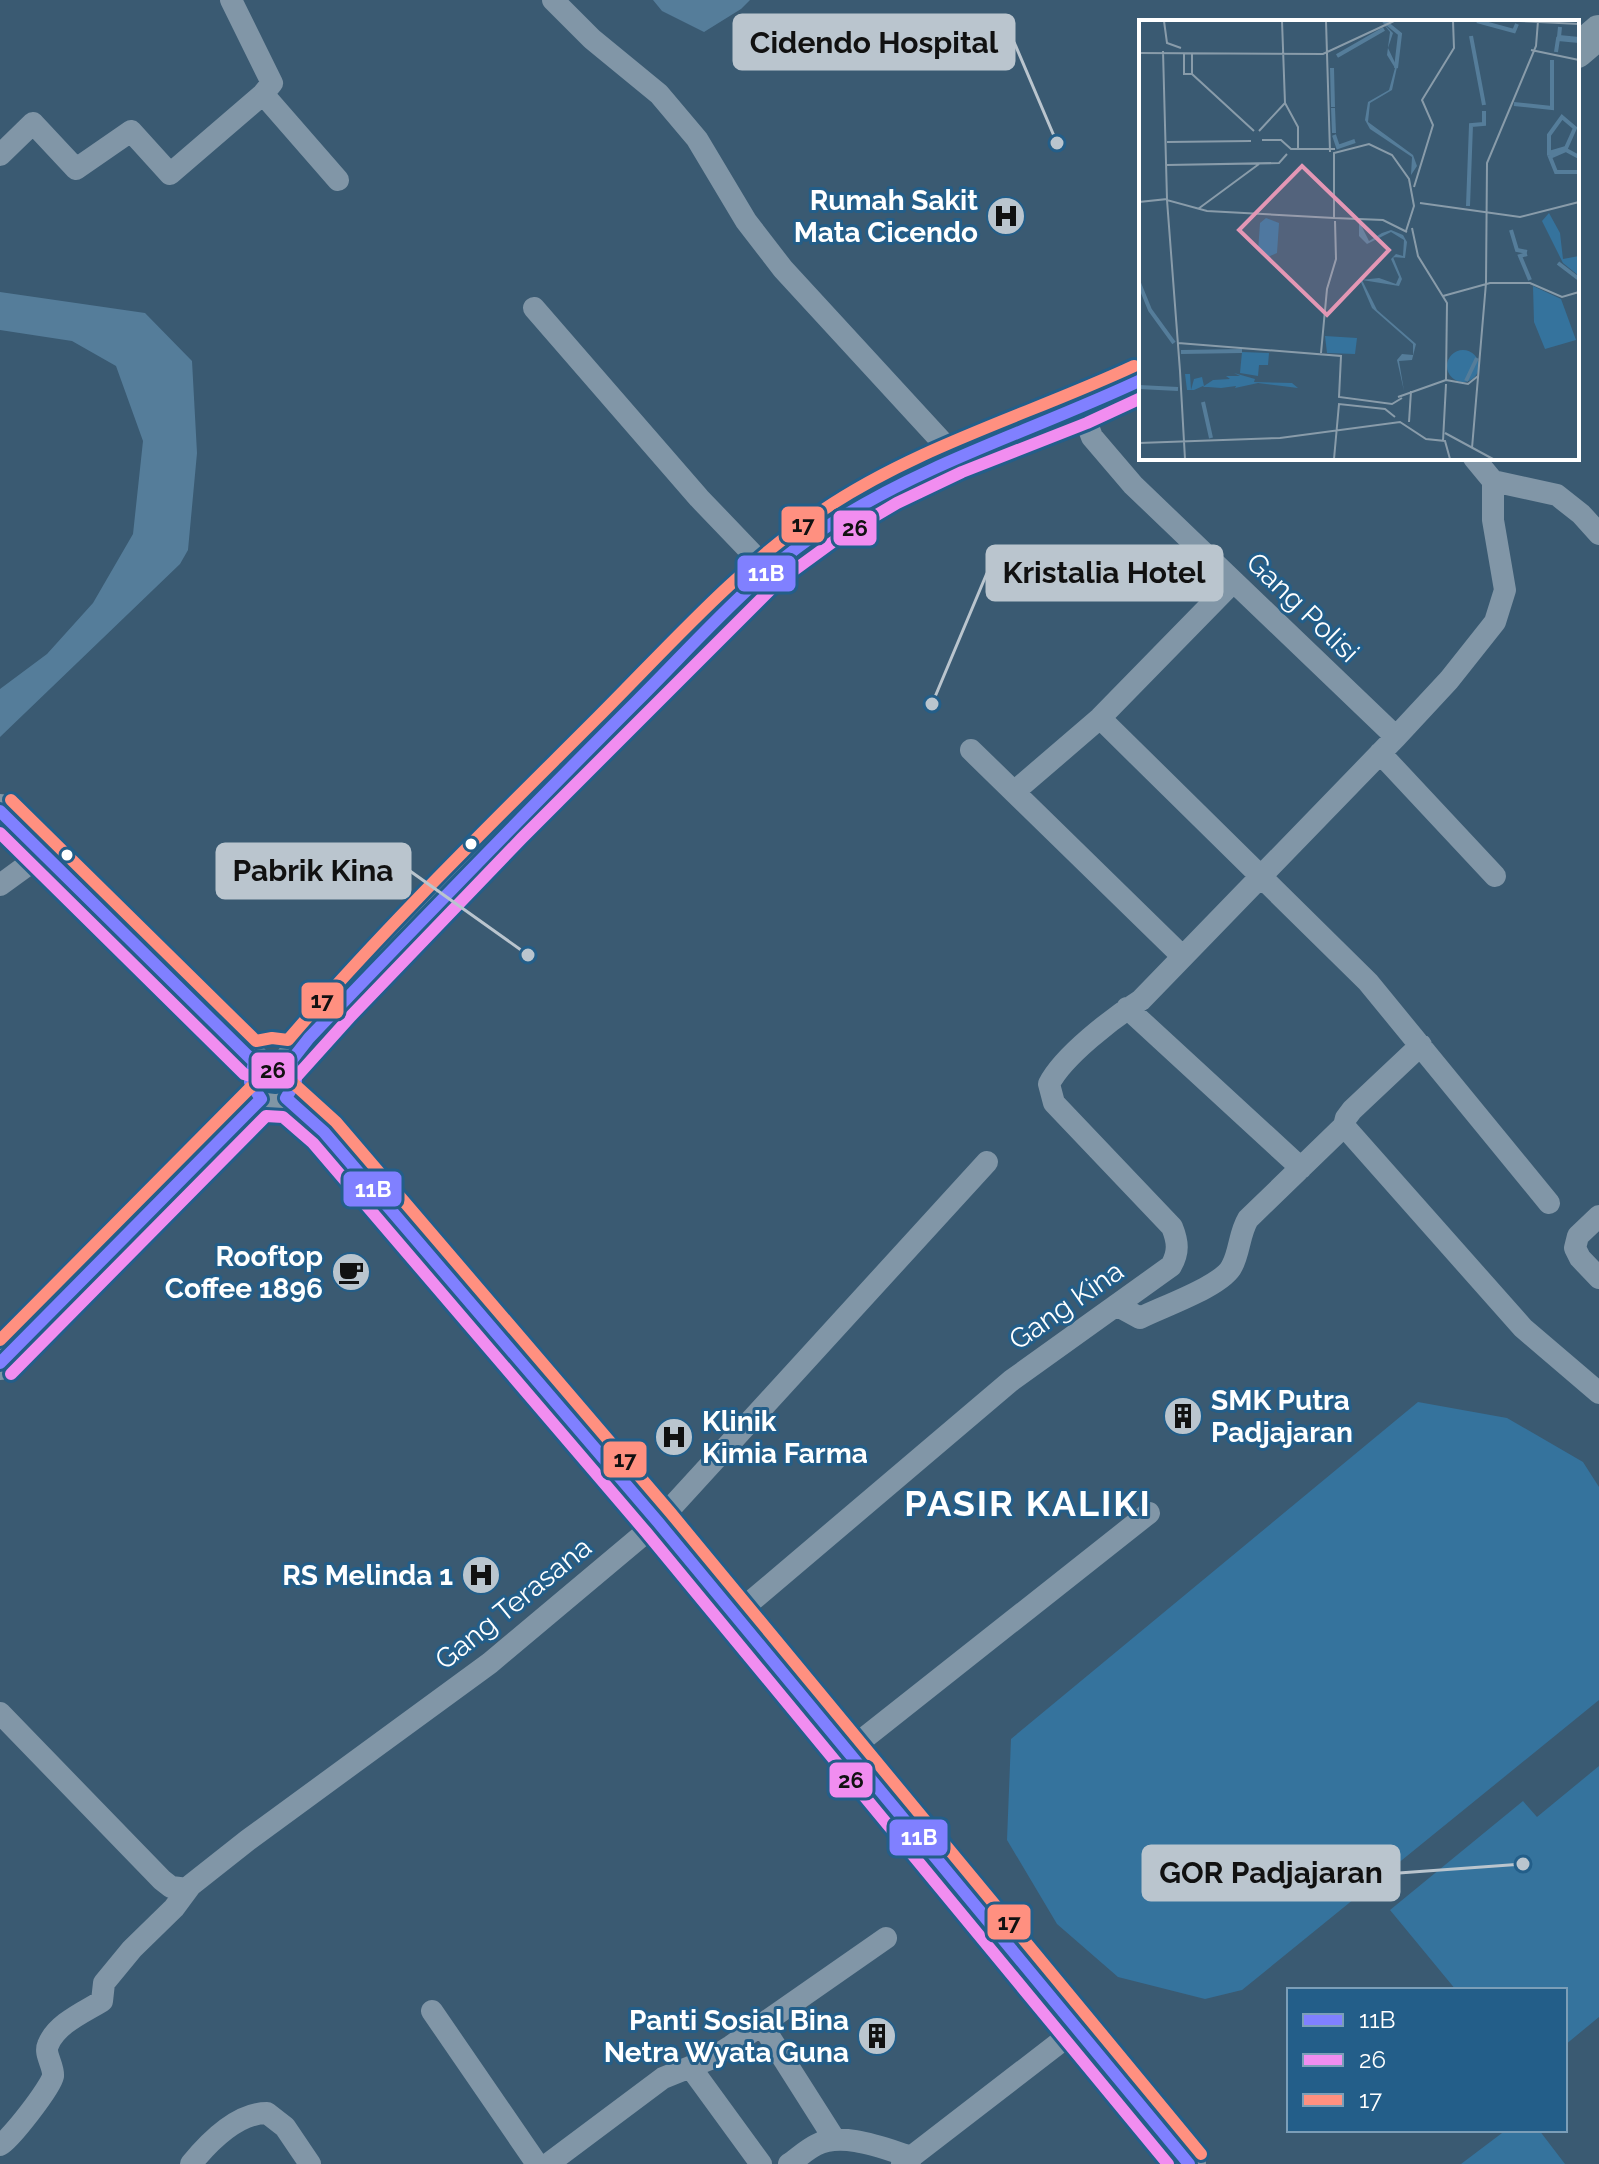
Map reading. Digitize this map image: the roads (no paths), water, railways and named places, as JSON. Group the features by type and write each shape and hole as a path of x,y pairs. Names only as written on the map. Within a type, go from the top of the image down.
{"main road":[{"path":"1579,49 1599,32"},
{"path":"291,1061 339,1005 492,846 768,570 832,523 889,489 956,457 1081,408 1139,381"},
{"path":"0,811 254,1062"},
{"path":"0,1363 273,1098 294,1091 296,1070 291,1061 272,1053 254,1062 249,1071 253,1091 273,1098 324,1132 658,1522 1189,2164"}],"street":[{"path":"0,155 33,123 76,169 131,131 170,174 272,83 231,0"},
{"path":"553,0 592,39 659,94 697,139 746,221 783,269 956,457"},
{"path":"263,94 338,180"},
{"path":"534,308 699,498 768,570"},
{"name":"Gang Polisi","path":"1081,408 1092,437 1133,485 1233,582 1388,745 1495,876"},
{"path":"1476,460 1493,481 1557,495 1581,514 1599,534"},
{"path":"1301,1168 1127,1008 1141,1000 1388,745 1449,680 1495,622 1505,590 1493,520 1493,481"},
{"path":"1014,792 1100,718 1233,582"},
{"path":"1100,718 1368,982 1549,1203"},
{"path":"971,750 1182,956"},
{"path":"0,885 44,853"},
{"name":"Gang Kina","path":"735,1615 1012,1380 1171,1266 1176,1258 1178,1242 1172,1227 1054,1103 1049,1084 1056,1069 1127,1008"},
{"path":"1118,1306 1140,1318 1219,1282 1232,1268 1242,1228 1248,1219 1344,1126 1352,1110 1421,1045"},
{"path":"1344,1126 1523,1328 1599,1393"},
{"name":"Gang Terasana","path":"0,2145 13,2136 51,2081 49,2043 67,2023 102,2001 104,1983 188,1889 248,1840 490,1663 658,1522 987,1162"},
{"path":"1599,1216 1578,1236 1575,1248 1599,1278"},
{"path":"848,1751 1149,1513"},
{"path":"0,1713 162,1880 171,1887 188,1889"},
{"path":"548,2164 663,2078 710,2059 886,1938"},
{"path":"432,2011 537,2164"},
{"path":"762,2025 835,2140"},
{"path":"789,2164 818,2144 835,2140 873,2145 907,2160 1077,2029"},
{"path":"691,2068 761,2164"},
{"path":"191,2164 229,2127 256,2113 267,2113 285,2127 310,2164"}],"place":[{"name":"Cidendo Hospital","path":"1057,143"},
{"name":"Rumah Sakit Mata Cicendo","path":"1006,216"},
{"name":"Kristalia Hotel","path":"932,704"},
{"name":"Pabrik Kina","path":"528,955"},
{"name":"Rooftop Coffee 1896","path":"351,1272"},
{"name":"SMK Putra Padjajaran","path":"1183,1416"},
{"name":"Klinik Kimia Farma","path":"674,1437"},
{"name":"RS Melinda 1","path":"481,1575"},
{"name":"GOR Padjajaran","path":"1523,1864"},
{"name":"Panti Sosial Bina Netra Wyata Guna","path":"877,2036"}],"district":[{"name":"PASIR KALIKI","path":"1028,1503"}]}
